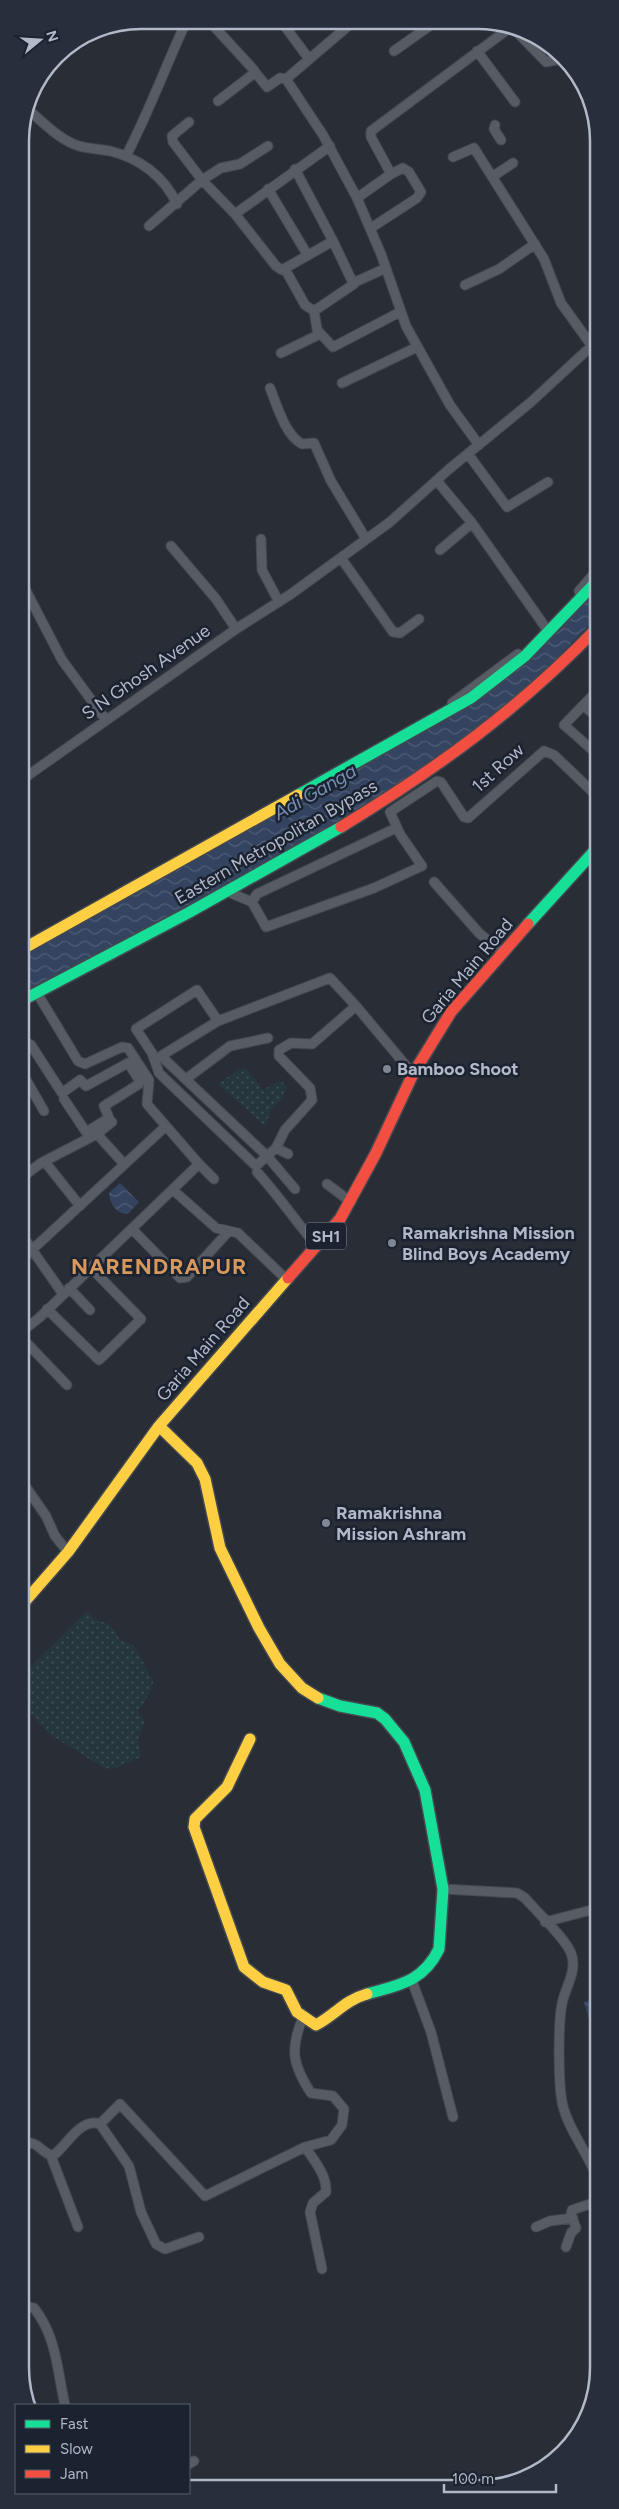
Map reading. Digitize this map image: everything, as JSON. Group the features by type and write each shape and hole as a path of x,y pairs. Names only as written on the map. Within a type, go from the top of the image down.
{"main road":[{"name":"Eastern Metropolitan Bypass","path":"29,945 251,820 412,733 471,698 525,656 590,588"},
{"name":"Eastern Metropolitan Bypass","path":"29,997 108,957 354,821 413,782 524,700 590,634"},
{"name":"Garia Main Road","path":"29,1593 68,1552 159,1426 340,1220 351,1202 413,1074 451,1012 502,952 590,856"},
{"path":"159,1426 197,1462 205,1479 220,1548 259,1628 280,1664 302,1688 322,1700 340,1706 377,1713 394,1728 404,1742 425,1790 443,1889 438,1949 429,1965 412,1981 352,1998 322,2023 310,2023 297,2012 286,1990 263,1982 244,1968 194,1828 195,1819 227,1787 250,1739"}],"street":[{"path":"126,156 154,101 169,59 183,29"},
{"path":"217,29 253,67 254,72 267,87 280,78 286,78 345,29"},
{"path":"287,29 309,59"},
{"path":"394,51 425,29"},
{"path":"391,174 370,137 371,131 504,32"},
{"path":"523,38 546,62 555,60"},
{"path":"478,51 515,102"},
{"path":"218,101 254,72"},
{"path":"286,78 330,146 357,198 371,228 400,312 417,347 450,404 480,445"},
{"path":"33,113 54,131 79,146 126,156 141,163 171,192 177,204"},
{"path":"189,122 172,136 172,140 202,180 234,214 279,269 285,269 333,240"},
{"path":"495,124 494,129 501,140"},
{"path":"149,226 177,204 202,180 221,168 240,164 268,146"},
{"path":"234,214 330,146"},
{"path":"453,158 474,148 549,267 561,303 590,337"},
{"path":"492,177 513,163"},
{"path":"295,169 354,284"},
{"path":"357,198 401,169 406,169 416,182 421,195 371,228"},
{"path":"268,189 307,254"},
{"path":"465,285 499,269 535,244"},
{"path":"314,311 354,284 386,268"},
{"path":"285,269 304,305 314,311"},
{"path":"314,311 313,315 319,332 333,347 400,312"},
{"path":"281,353 310,339 319,332"},
{"path":"342,383 417,347"},
{"name":"S N Ghosh Avenue","path":"29,775 236,628 291,594 401,514 437,480 531,402 590,348"},
{"path":"270,388 281,417 297,441 302,444 314,442 331,481 366,539"},
{"path":"468,454 507,506 548,482"},
{"path":"437,480 472,523 546,628"},
{"path":"440,550 472,523"},
{"path":"261,539 262,570 279,602"},
{"path":"171,546 216,599 236,628"},
{"path":"341,558 393,632 400,633 419,619"},
{"path":"412,733 522,650 546,628 590,578"},
{"path":"29,596 62,660 106,720"},
{"path":"413,782 427,779 531,700 590,639"},
{"path":"590,699 564,726 590,748"},
{"path":"584,706 590,711"},
{"name":"1st Row","path":"396,828 390,812 392,809 437,781 441,782 466,818 470,817 544,750 554,755 590,789"},
{"path":"226,891 252,902 266,927 410,873 422,866 396,828 257,894 252,902"},
{"path":"434,882 479,933 502,952"},
{"path":"295,1188 267,1156 161,1056 218,1021 330,978 413,1074"},
{"path":"218,1021 197,990 136,1028 152,1053 159,1073 256,1166 276,1148 285,1130 312,1100 310,1088 279,1056 279,1050 291,1043 312,1044 356,1006"},
{"path":"37,993 78,1062 85,1064 122,1047 128,1048 148,1080 148,1104 214,1179"},
{"path":"186,1079 230,1046 268,1038"},
{"path":"29,1044 32,1045 62,1093 80,1080 86,1086 127,1063 130,1063 140,1081 139,1084 104,1106 109,1118 88,1132 86,1132 64,1099"},
{"path":"29,1085 44,1111"},
{"path":"29,1173 97,1134 114,1120"},
{"path":"29,1254 166,1126"},
{"path":"97,1134 124,1164"},
{"path":"276,1148 288,1154"},
{"path":"45,1162 80,1206"},
{"path":"29,1325 132,1230 199,1164"},
{"path":"257,1172 273,1190 295,1222 317,1246"},
{"path":"327,1184 351,1202"},
{"path":"173,1190 216,1228 238,1233 287,1280"},
{"path":"132,1230 180,1278 187,1277 228,1232"},
{"path":"29,1245 66,1291 90,1310"},
{"path":"47,1310 99,1360 142,1319 91,1268"},
{"path":"31,1347 67,1385"},
{"path":"29,1492 46,1516 54,1536 68,1552"},
{"path":"443,1889 517,1893 525,1898 569,1948 573,1962 572,1976 564,1997 561,2018 563,2106 590,2159"},
{"path":"545,1922 590,1910"},
{"path":"412,1981 430,2032 453,2117"},
{"path":"100,2124 120,2104 205,2196 305,2147 332,2140 342,2125 344,2109 333,2096 311,2093 301,2078 293,2056 296,2034 302,2017"},
{"path":"51,2156 58,2152 84,2126 95,2122 100,2124 128,2166 141,2212 156,2244 165,2249 199,2237"},
{"path":"29,2142 37,2145 51,2156 78,2227"},
{"path":"305,2147 323,2175 327,2185 326,2192 313,2204 310,2212 322,2269"},
{"path":"566,2247 570,2233 576,2228 572,2210 590,2204"},
{"path":"536,2227 550,2221 573,2218"},
{"path":"29,2307 34,2308 50,2334 56,2352 65,2404"}],"shaded area":[{"path":"246,1068 263,1090 279,1081 284,1083 287,1088 280,1101 271,1109 265,1126 218,1084 237,1071"},
{"path":"87,1611 92,1618 111,1625 120,1640 134,1645 153,1681 152,1689 138,1712 145,1721 138,1739 141,1757 113,1769 104,1768 49,1734 29,1711 29,1668"}],"water":[{"path":"590,596 590,624 518,698 420,773 284,853 117,945 29,989 29,953 420,734 510,674 559,631"},
{"path":"120,1183 139,1202 128,1214 117,1210 112,1204 110,1197 109,1193"},
{"path":"590,2000 590,2022 584,2002"}],"traffic: fast":[{"path":"298,795 471,698 525,656 590,588"},
{"path":"29,997 188,913 341,827"},
{"path":"528,924 590,856"},
{"path":"318,1698 340,1706 377,1713 385,1719 404,1742 425,1790 443,1889 439,1949 433,1960 418,1975 400,1985 367,1994"}],"traffic: slow":[{"path":"29,946 298,795"},
{"path":"29,1597 68,1552 159,1426 288,1278"},
{"path":"159,1426 197,1463 205,1479 220,1548 259,1628 280,1664 302,1688 318,1698"},
{"path":"250,1739 227,1787 195,1819 194,1827 244,1967 263,1982 286,1990 297,2012 316,2025 352,2000 367,1994"}],"traffic: jam":[{"path":"341,827 377,805 476,736 538,685 590,635"},
{"path":"288,1278 340,1219 376,1153 413,1074 451,1012 528,924"}],"place":[{"name":"Bamboo Shoot","path":"387,1069"},
{"name":"Ramakrishna Mission Blind Boys Academy","path":"392,1243"},
{"name":"Ramakrishna Mission Ashram","path":"326,1523"}],"district":[{"name":"NARENDRAPUR","path":"159,1266"}],"water label":[{"name":"Adi Ganga","path":"315,792"}]}
